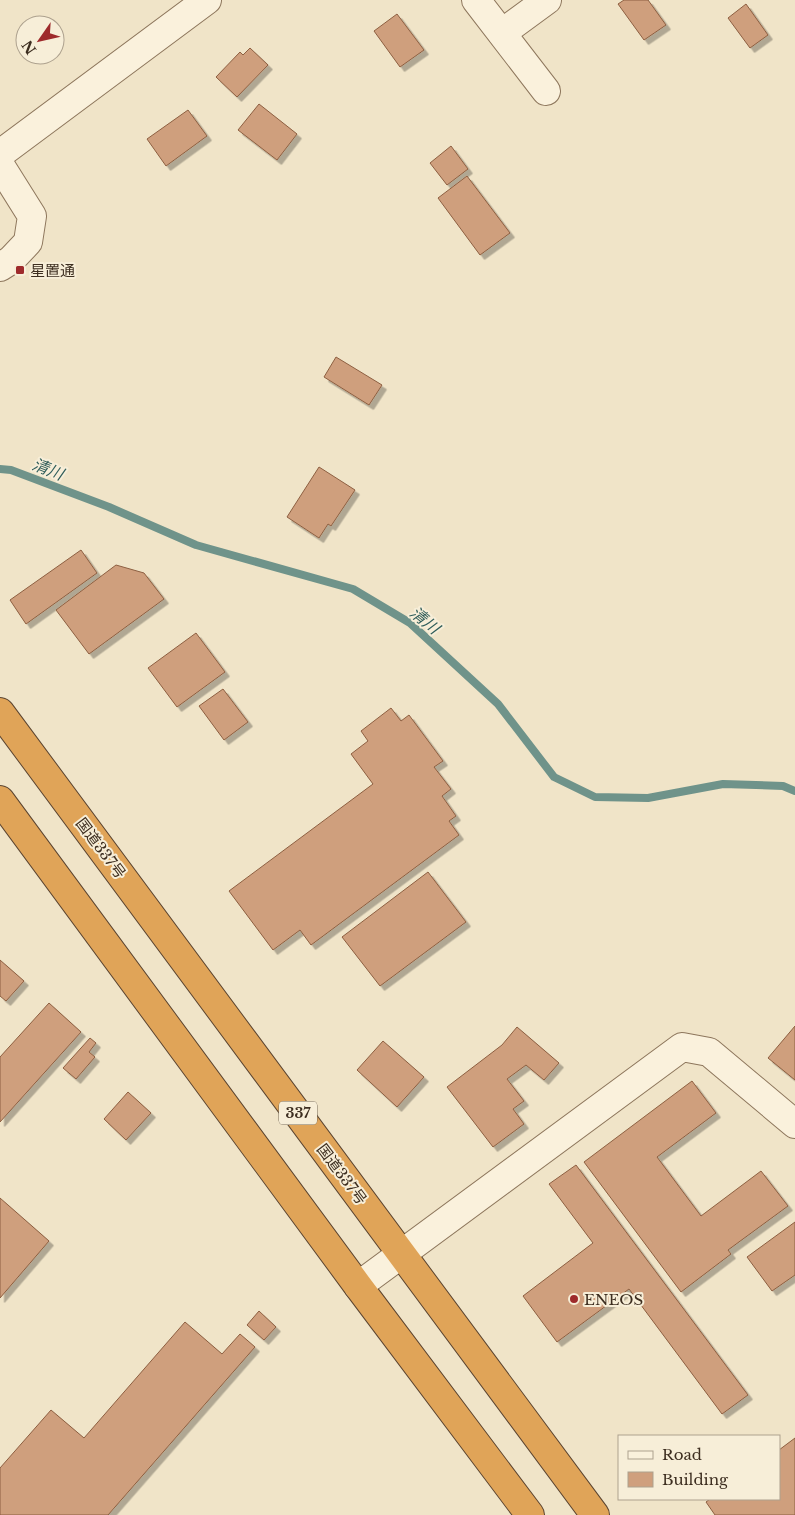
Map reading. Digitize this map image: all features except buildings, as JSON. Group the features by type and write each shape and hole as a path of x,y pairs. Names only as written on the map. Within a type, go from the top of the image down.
{"highway":[{"name":"国道337号","path":"0,712 595,1515"},
{"path":"0,800 358,1286 530,1515"}],"street":[{"path":"0,154 207,0"},
{"path":"476,0 546,91"},
{"path":"502,33 547,0"},
{"path":"0,165 32,216 28,242 11,260 0,267"},
{"path":"358,1286 682,1048 709,1052 795,1124"}],"waterway":[{"name":"清川","path":"0,469 11,470 109,507 196,545 353,589 410,623 498,704 554,777 595,797 648,798 723,784 783,786 795,791"}],"place":[{"name":"星置通","path":"20,270"},
{"name":"ENEOS","path":"574,1299"}]}
